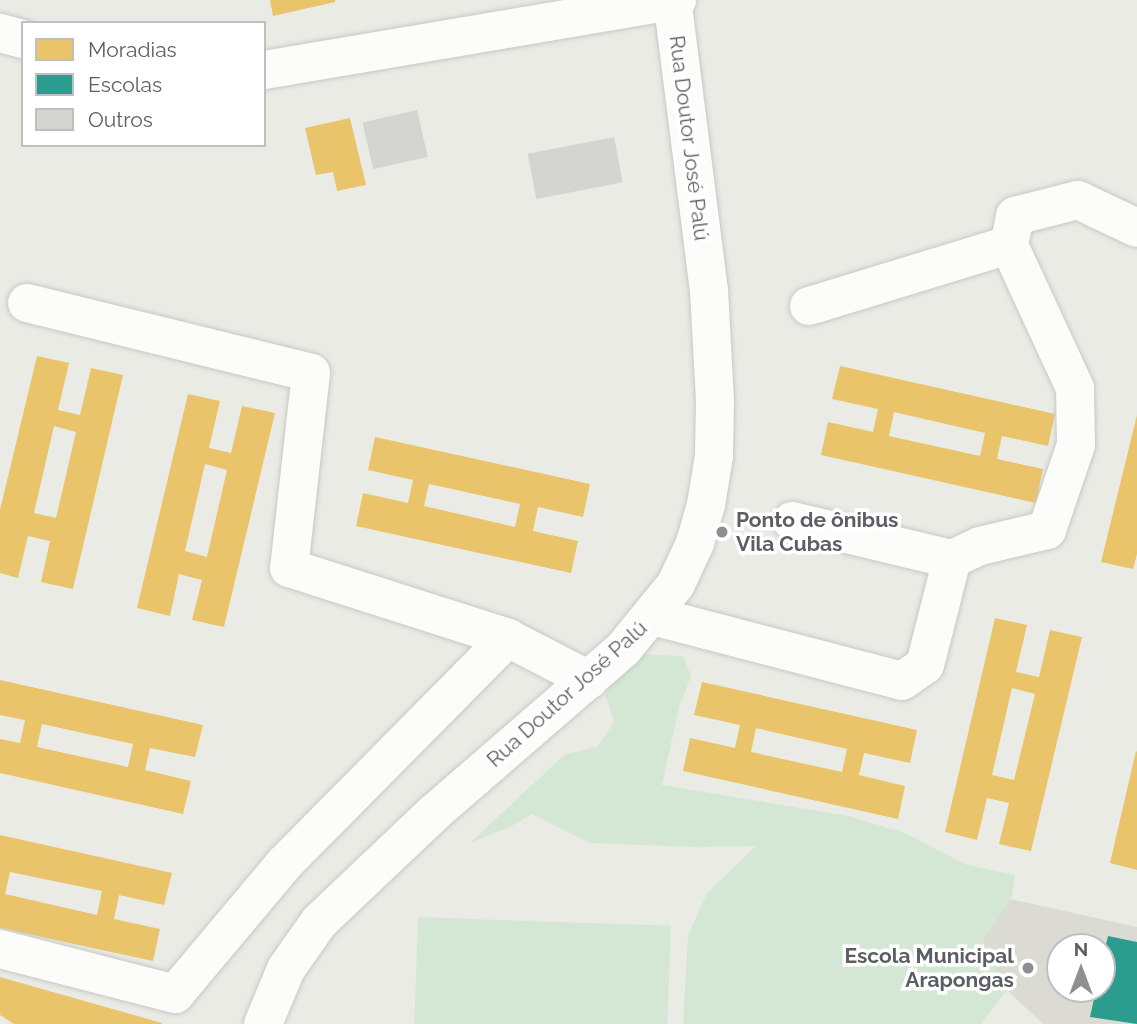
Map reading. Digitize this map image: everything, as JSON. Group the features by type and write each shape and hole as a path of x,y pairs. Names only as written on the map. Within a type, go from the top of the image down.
{"street":[{"path":"266,70 674,0"},
{"name":"Rua Doutor José Palú","path":"263,1024 286,969 319,922 435,812 589,680 653,616 676,584 695,543 706,505 714,442 715,401 709,291 674,0"},
{"path":"0,33 21,38"},
{"path":"792,521 952,559 980,546 1046,530 1076,445 1075,388 1009,245 1016,216 1078,200 1137,228"},
{"path":"809,306 1009,245"},
{"path":"27,303 311,373 289,568 508,638 589,680"},
{"path":"653,616 902,681 925,665 952,559"},
{"path":"0,949 175,994 285,863 508,638"}],"shaded area":[{"name":"Escola Municipal Arapongas","path":"1010,899 1137,927 1137,1024 1043,1024 1007,990 982,941"}],"green space":[{"path":"638,654 683,656 691,676 679,707 662,785 848,816 905,833 967,865 1015,875 1012,896 982,941 1007,990 981,1024 683,1024 688,935 707,893 756,846 589,843 532,814 514,825 470,843 565,754 597,747 614,722 605,695"},
{"path":"418,917 671,926 667,1024 414,1024"}],"building: Moradias":[{"path":"270,0 335,0 335,2 273,16"},
{"path":"350,118 366,185 337,191 333,172 316,175 305,128"},
{"path":"37,356 69,363 58,410 80,415 91,368 123,375 73,589 41,582 50,541 28,536 18,578 0,573 0,510","holes":["54,426 76,432 56,518 34,513"]},
{"path":"840,366 1055,414 1048,446 1002,436 997,459 1043,469 1036,503 821,455 828,422 873,432 878,409 832,399","holes":["894,412 985,433 980,456 889,436"]},
{"path":"188,394 220,401 209,448 231,453 242,406 275,413 224,627 192,620 202,580 179,574 170,616 137,608","holes":["205,464 227,470 207,557 185,551"]},
{"path":"1137,415 1137,554 1133,569 1101,562"},
{"path":"375,437 590,484 583,517 538,507 533,531 578,541 571,573 356,526 363,493 408,503 413,480 368,470","holes":["429,484 520,504 515,527 424,506"]},
{"path":"995,618 1027,625 1016,672 1039,677 1050,630 1082,637 1031,851 999,844 1009,803 987,798 977,840 945,832","holes":["1012,688 1035,694 1014,780 992,775"]},
{"path":"0,680 203,725 195,757 150,748 145,770 191,781 183,814 0,773 0,739 20,743 25,720 0,715","holes":["42,724 133,744 128,767 37,747"]},
{"path":"702,682 917,730 910,763 864,753 859,775 905,786 898,819 683,771 690,738 735,748 740,725 694,715","holes":["756,728 847,749 842,772 751,752"]},
{"path":"1137,752 1137,870 1110,863"},
{"path":"0,835 172,873 164,905 119,895 114,919 160,929 153,961 0,928","holes":["10,872 102,891 97,915 5,894"]},
{"path":"0,977 162,1024 14,1024 0,1015"}],"building: Escolas":[{"path":"1116,938 1137,942 1137,1024 1090,1017 1093,1003 1116,1003"}],"building: Outros":[{"path":"417,110 428,157 373,169 362,123"},
{"path":"614,137 623,182 536,199 528,154"}],"place":[{"name":"Ponto de ônibus Vila Cubas","path":"722,532"},
{"name":"Escola Municipal Arapongas","path":"1028,968"}]}
